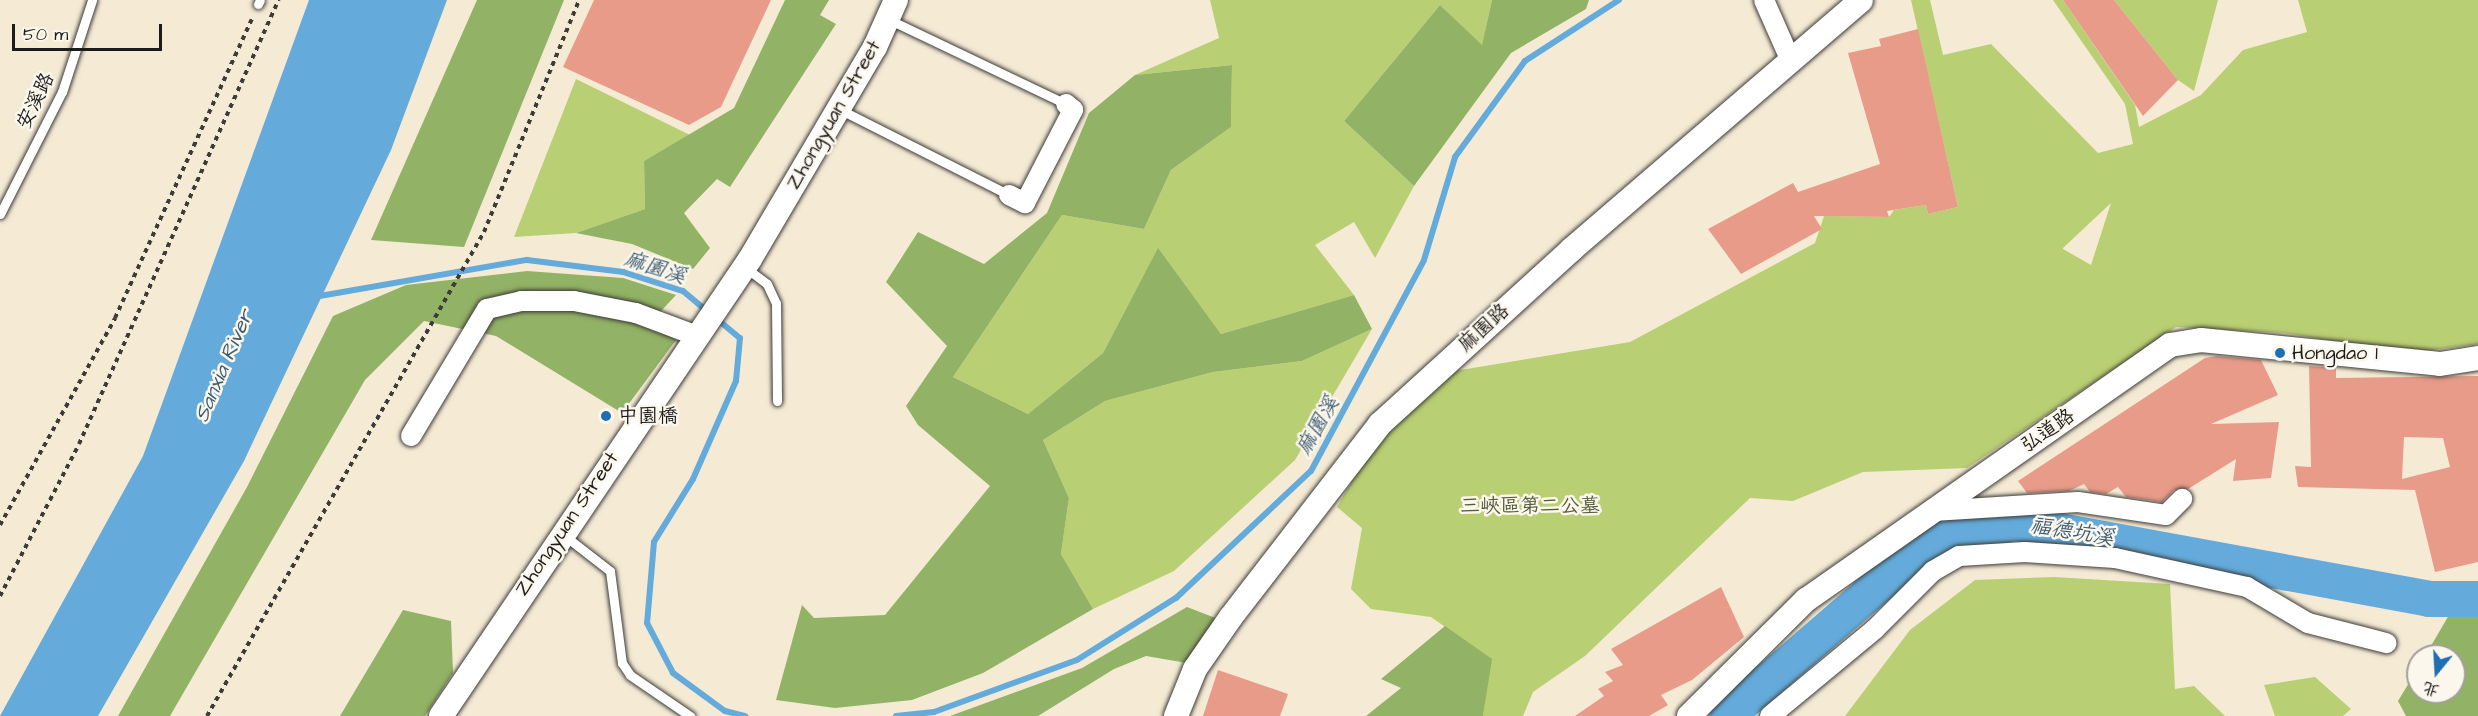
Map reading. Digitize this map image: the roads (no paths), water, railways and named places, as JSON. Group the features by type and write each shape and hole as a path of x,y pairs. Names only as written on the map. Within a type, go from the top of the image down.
{"street":[{"path":"1764,0 1790,59"},
{"name":"麻園路","path":"1176,716 1195,669 1225,626 1380,424 1790,59 1861,0"},
{"name":"Zhongyuan Street","path":"441,716 560,532 747,263 839,109 892,10"},
{"path":"1009,195 1025,203 1073,110 1066,104"},
{"path":"411,436 487,309 521,301 574,301 636,313 697,336"},
{"name":"弘道路","path":"1689,716 1806,600 2170,345 2201,340 2440,363 2478,358"},
{"path":"1933,511 2078,502 2166,515 2182,499"},
{"path":"1770,716 1875,629 1933,571 1959,556 2025,552 2115,558 2247,587 2308,623 2386,643"}],"lane":[{"name":"安溪路","path":"0,214 62,92 92,0"},
{"path":"892,10 1066,104"},
{"path":"839,109 1009,195"},
{"path":"747,263 767,284 776,303 777,401"},
{"path":"560,532 610,571 622,663 630,675 690,716"}],"water":[{"name":"Sanxia River","path":"309,0 447,0 391,150 244,461 98,716 0,716 143,456"}],"waterway":[{"name":"麻園溪","path":"896,716 934,712 1077,660 1176,598 1311,471 1424,260 1455,157 1525,61 1619,0"},
{"name":"麻園溪","path":"314,297 527,260 623,272 683,291 709,313"},
{"name":"麻園溪","path":"717,319 740,338 736,381 693,479 654,542 647,623 673,673 725,711 745,716"},
{"name":"福德坑溪","path":"1727,716 1931,540 2016,523 2429,599 2478,599"}],"place":[{"name":"Hongdao 1","path":"2280,353"},
{"name":"中園橋","path":"606,416"}],"park label":[{"name":"三峽區第二公墓","path":"1530,506"}]}
